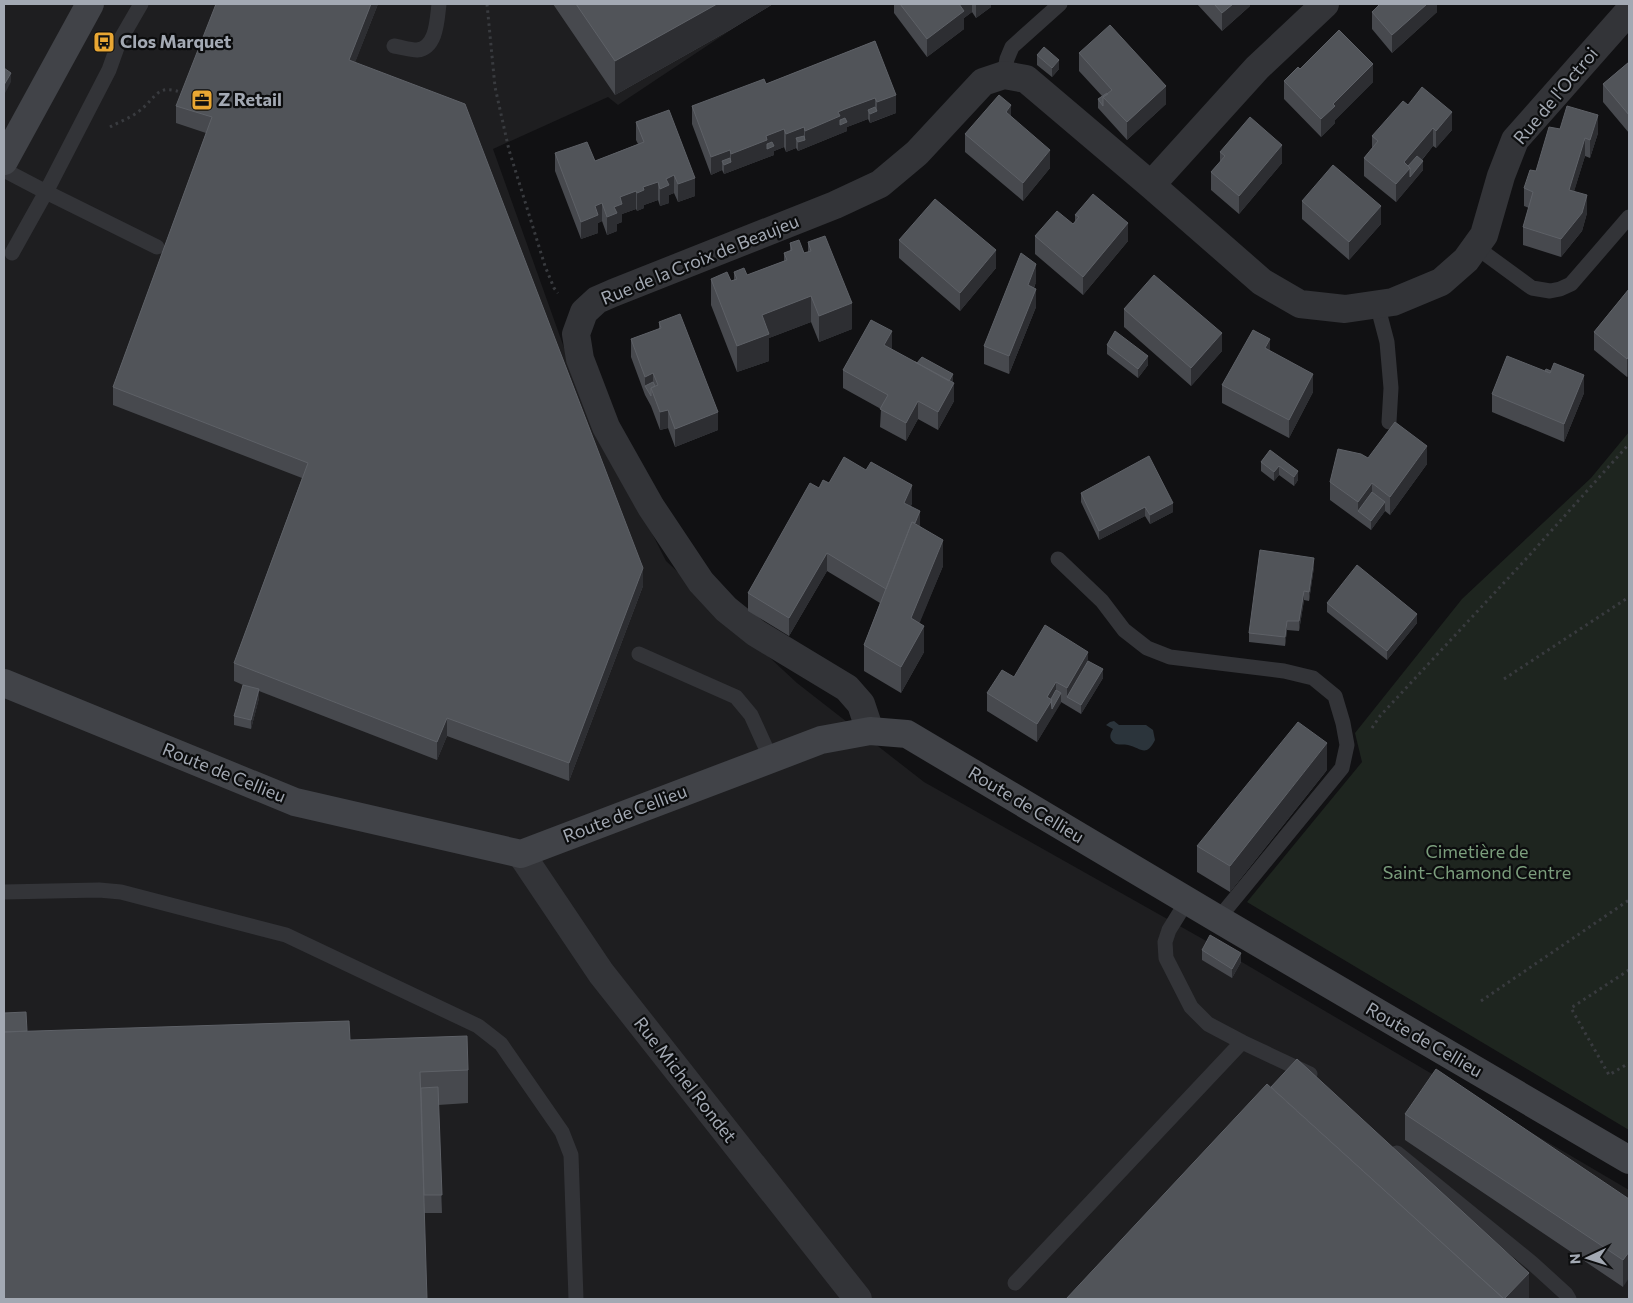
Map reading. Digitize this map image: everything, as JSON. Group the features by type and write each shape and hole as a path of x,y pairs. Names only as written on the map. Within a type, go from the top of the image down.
{"street":[{"path":"4,161 90,4"},
{"path":"1004,75 1026,79 1151,185 1257,68 1325,4"},
{"name":"Rue de l'Octroi","path":"1151,185 1262,282 1300,304 1345,309 1393,302 1442,282 1466,260 1484,235 1501,176 1516,140 1629,11"},
{"name":"Rue de la Croix de Beaujeu","path":"870,731 861,704 847,688 756,633 726,609 702,582 651,507 606,426 580,359 576,334 584,312 597,300 835,205 880,184 917,153 984,82 1004,75"},
{"name":"Route de Cellieu","path":"4,683 295,802 521,854 821,740 870,731 907,734 1187,901 1629,1160"},
{"name":"Rue Michel Rondet","path":"521,854 601,973 858,1299"}],"lane":[{"path":"12,253 46,192 109,70 119,42 141,4"},
{"path":"394,46 418,50 428,46 434,34 440,4"},
{"path":"1004,75 1007,59 1012,47 1060,4"},
{"path":"4,170 157,247"},
{"path":"1476,247 1532,288 1550,291 1571,284 1629,218"},
{"path":"1377,304 1387,342 1391,388 1389,422"},
{"path":"1058,559 1102,601 1124,630 1147,648 1170,657 1284,671 1313,678 1335,696 1347,745 1342,768 1218,919"},
{"path":"638,654 736,697 751,715 771,759"},
{"path":"4,892 99,890 121,892 286,936 478,1026 501,1044 562,1132 571,1155 576,1299"},
{"path":"1187,901 1169,930 1165,942 1166,958 1191,1007 1208,1024 1314,1076 1321,1082"},
{"path":"1015,1283 1242,1042"},
{"path":"1383,1140 1532,1263 1569,1299"}],"path":[{"path":"487,4 495,86 509,150 545,266 554,288 566,302 584,312"},
{"path":"110,128 139,112 159,91 173,89 187,95"},
{"path":"1342,768 1359,748 1380,716 1526,559 1629,444"},
{"path":"1504,679 1629,597"},
{"path":"1480,1001 1629,900"},
{"path":"1629,970 1572,1008 1609,1075 1629,1063"}],"shaded area":[{"path":"4,4 770,4 618,105 608,97 493,149 577,384 666,561 797,683 924,782 1201,938 1629,1190 1629,1299 4,1299"},
{"path":"1114,721 1119,725 1146,725 1153,730 1155,740 1152,746 1149,749 1143,750 1128,745 1116,744 1110,737 1113,729 1106,725"}],"green space":[{"name":"Cimetière de Saint-Chamond Centre","path":"1629,432 1629,1130 1247,902 1362,762 1355,733 1462,599 1591,478"}],"building":[{"path":"216,4 371,4 349,60 465,104 643,568 569,763 447,718 437,742 234,663 308,463 113,387 212,117 176,106"},
{"path":"576,4 717,4 615,61"},
{"path":"900,4 959,4 964,11 927,39"},
{"path":"1214,4 1233,4 1222,13"},
{"path":"1380,4 1427,4 1392,35 1372,12"},
{"path":"1110,25 1166,86 1127,122 1103,97 1112,90 1079,53"},
{"path":"1339,30 1373,64 1333,104 1335,106 1321,119 1284,81 1298,67 1300,69"},
{"path":"875,41 896,95 877,102 875,98 845,109 838,112 840,116 805,131 804,127 786,134 784,129 766,136 767,140 731,154 730,150 711,157 692,106 764,79 766,84"},
{"path":"1044,47 1059,60 1052,68 1037,55"},
{"path":"1629,62 1629,115 1603,84"},
{"path":"4,68 11,73 4,85"},
{"path":"1422,87 1452,112 1436,131 1433,128 1404,162 1410,168 1396,184 1364,158 1378,141 1372,136 1403,101 1408,105"},
{"path":"1107,93 1103,97 1103,106 1098,99"},
{"path":"999,95 1011,105 1006,112 1050,150 1023,183 965,134"},
{"path":"1567,106 1598,115 1590,140 1585,138 1569,190 1587,195 1582,213 1561,239 1523,227 1533,192 1524,188 1530,170 1536,171 1549,127 1560,129"},
{"path":"875,107 877,111 870,114 868,110"},
{"path":"669,110 695,178 678,184 674,175 666,179 669,185 660,189 658,182 643,187 644,190 637,193 636,191 620,197 622,204 614,207 617,213 607,217 602,203 595,206 598,215 581,222 555,153 587,142 595,161 644,142 636,122"},
{"path":"1250,117 1282,145 1239,196 1211,172 1225,156 1220,152"},
{"path":"845,118 847,122 840,125 840,120"},
{"path":"804,136 805,140 798,142 796,138"},
{"path":"772,142 774,146 767,149 767,144"},
{"path":"1417,156 1423,161 1410,177 1410,168 1408,166"},
{"path":"730,158 731,162 724,165 722,161"},
{"path":"1333,165 1381,206 1349,242 1302,201"},
{"path":"1093,194 1128,223 1083,277 1035,236 1057,211 1073,224 1079,217 1075,215"},
{"path":"935,199 996,250 960,293 899,240"},
{"path":"825,236 852,303 819,316 811,296 762,315 769,334 737,346 711,279 727,272 731,281 737,279 734,272 744,268 747,275 787,260 784,253 792,250 790,243 799,240 804,253 811,251 808,242"},
{"path":"1021,253 1036,264 1028,285 1036,289 1009,356 984,346"},
{"path":"1154,275 1222,333 1191,368 1124,309"},
{"path":"1629,289 1629,356 1627,359 1594,332"},
{"path":"680,314 718,412 675,429 668,410 660,412 651,388 658,385 653,373 645,377 631,339 661,328 659,322"},
{"path":"871,320 892,331 884,345 954,383 938,412 918,401 906,423 880,409 888,395 843,370"},
{"path":"1253,330 1270,339 1265,348 1313,374 1289,420 1222,385"},
{"path":"1115,331 1148,356 1138,369 1107,345"},
{"path":"1507,356 1550,373 1554,363 1584,375 1564,424 1492,394"},
{"path":"922,357 953,374 949,381 915,362 917,363"},
{"path":"653,382 655,386 651,388 651,396 645,386"},
{"path":"1395,422 1427,446 1390,497 1372,483 1358,502 1330,482 1338,449 1361,454 1368,458"},
{"path":"1270,450 1298,471 1294,477 1279,466 1274,472 1261,462"},
{"path":"1149,456 1173,503 1150,515 1145,507 1099,531 1081,493"},
{"path":"844,457 866,470 871,462 912,485 904,503 920,511 915,523 912,522 886,589 827,553 789,618 748,593 810,483 819,488 823,480 829,483"},
{"path":"1372,492 1385,502 1371,521 1358,511"},
{"path":"912,522 943,540 911,618 924,626 901,667 864,645"},
{"path":"1260,550 1314,558 1309,592 1304,591 1299,621 1287,621 1285,637 1249,633"},
{"path":"1357,565 1417,614 1387,651 1327,603"},
{"path":"1045,625 1088,652 1067,688 1056,682 1047,697 1052,700 1037,724 987,693 1002,670 1014,677"},
{"path":"1088,661 1103,669 1081,705 1067,697"},
{"path":"243,685 259,689 251,720 234,716"},
{"path":"1056,690 1061,693 1052,709 1051,699"},
{"path":"1298,722 1327,743 1230,866 1197,846"},
{"path":"1210,935 1241,953 1232,969 1202,950"},
{"path":"26,1012 27,1031 4,1032 4,1013"},
{"path":"349,1021 350,1040 467,1036 468,1070 420,1072 427,1299 4,1299 4,1032"},
{"path":"1297,1059 1529,1273 1504,1299 1271,1087"},
{"path":"1436,1069 1629,1199 1629,1252 1623,1260 1405,1114"},
{"path":"1267,1084 1504,1299 1066,1299"},
{"path":"438,1087 442,1195 424,1195 421,1088"}],"place":[{"name":"Clos Marquet","path":"104,42"},
{"name":"Z Retail","path":"202,100"}]}
